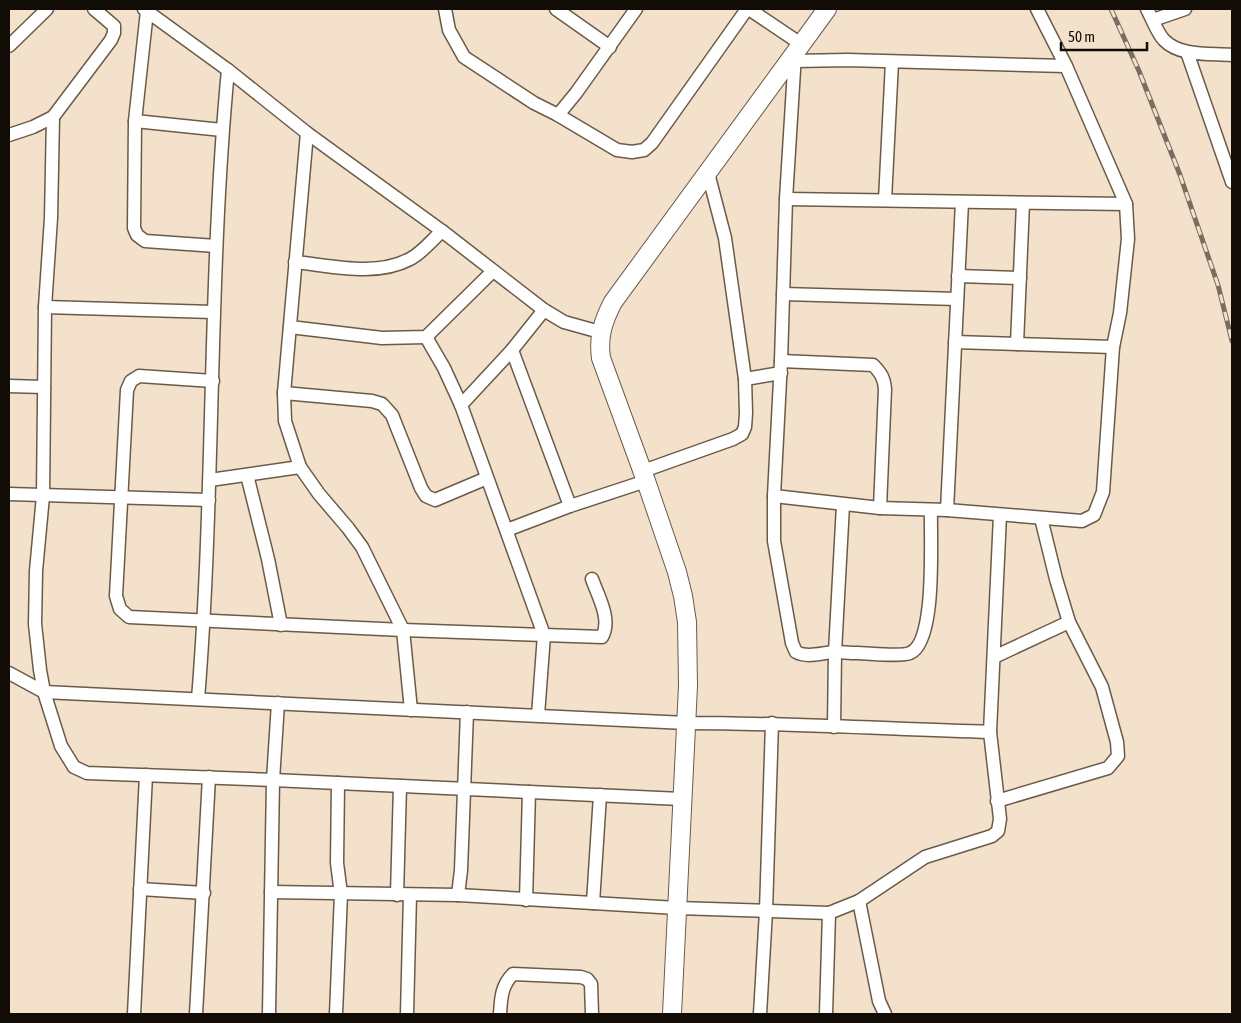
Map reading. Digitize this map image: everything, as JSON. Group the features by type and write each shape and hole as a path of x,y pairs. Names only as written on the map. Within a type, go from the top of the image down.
{"main road":[{"path":"672,1014 689,654 687,622 677,572 601,358 599,348 600,332 613,302 827,9"}],"street":[{"path":"9,46 47,9"},
{"path":"9,135 33,127 53,117 111,40 114,26 110,13 94,9"},
{"path":"445,9 449,30 464,57 534,103 617,150 632,152 644,150 652,143 748,9 797,52 892,62 1066,66"},
{"path":"556,9 610,47"},
{"path":"558,115 610,47 636,9"},
{"path":"774,496 842,505 947,510 1082,521 1094,515 1098,508 1103,492 1113,347 1120,313 1128,239 1126,204 1066,66 1037,9"},
{"path":"1185,9 1150,15 1164,40 1174,47 1187,52 1232,55"},
{"path":"146,10 228,70 307,133 442,231 544,310 564,322 600,332"},
{"path":"146,10 136,121 134,228 145,241 216,246"},
{"path":"797,52 786,199 781,367 774,496 774,540 792,643 796,652 802,655 835,652 895,654 910,653 918,645 924,636 927,625 930,596 930,510"},
{"path":"1187,52 1228,156 1232,182"},
{"path":"885,200 892,62"},
{"path":"198,699 204,621 210,480 216,246 222,130 228,70"},
{"path":"53,117 51,218 45,306 43,496 36,571 35,624 44,692 61,746 74,768 87,773 682,799"},
{"path":"136,121 222,130"},
{"path":"307,133 284,393 285,421 300,466 319,494 348,528 362,548 403,630 411,710"},
{"path":"507,530 644,476 742,434 745,427 746,413 745,379 724,238 708,172"},
{"path":"786,199 1126,204"},
{"path":"947,510 962,202"},
{"path":"1017,344 1023,203"},
{"path":"295,262 357,269 389,268 412,259 442,231"},
{"path":"290,327 382,338 426,337 493,271"},
{"path":"958,276 1020,278"},
{"path":"783,294 957,298"},
{"path":"45,306 213,312"},
{"path":"461,405 512,350 544,310"},
{"path":"426,337 444,368 461,405 544,635 538,716"},
{"path":"955,342 1113,347"},
{"path":"512,350 570,506"},
{"path":"745,379 781,367 873,366 881,373 884,378 885,389 880,508"},
{"path":"213,380 140,376 131,381 127,390 116,596 120,609 129,617 403,630 602,636 605,631 606,622 592,579"},
{"path":"9,386 44,387"},
{"path":"284,393 372,401 382,404 392,414 421,488 426,496 435,500 487,478"},
{"path":"210,480 300,466"},
{"path":"247,475 268,559 280,625"},
{"path":"9,494 121,499 209,500"},
{"path":"834,727 835,652 842,505"},
{"path":"271,892 458,895 593,904 829,913 859,901 926,857 992,836 998,831 1000,819 990,732 1000,515"},
{"path":"998,801 1108,768 1118,756 1117,742 1102,688 1069,622 1041,518"},
{"path":"994,657 1069,622"},
{"path":"9,673 44,692 538,716 990,732"},
{"path":"269,1014 273,780 278,703"},
{"path":"458,895 462,870 467,712"},
{"path":"760,1014 766,911 772,723"},
{"path":"134,1014 146,775"},
{"path":"196,1014 209,777"},
{"path":"336,1014 341,894 337,863 338,783"},
{"path":"397,895 400,786"},
{"path":"526,900 529,792"},
{"path":"593,904 600,796"},
{"path":"140,889 204,893"},
{"path":"407,1014 410,895"},
{"path":"859,901 879,1001 885,1014"},
{"path":"826,1014 829,913"},
{"path":"500,1014 502,990 513,974 581,977 586,979 591,984 592,1014"}],"railway":[{"path":"1111,9 1139,71 1180,175 1218,285 1232,341"}]}
